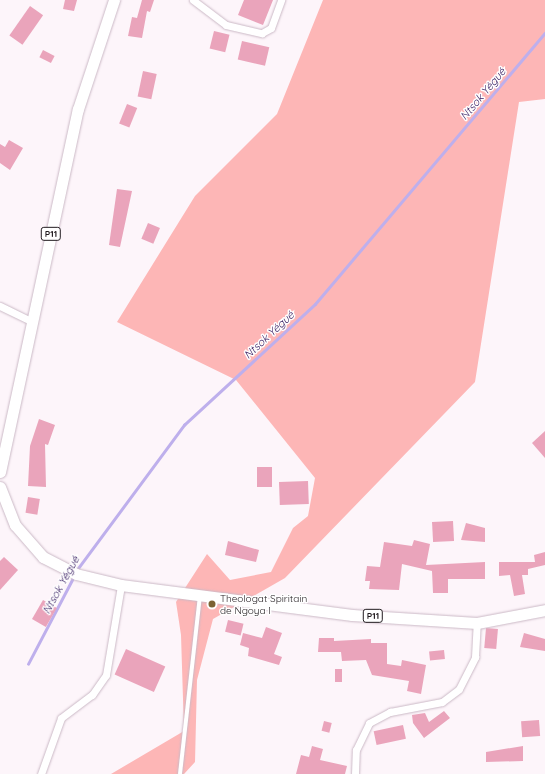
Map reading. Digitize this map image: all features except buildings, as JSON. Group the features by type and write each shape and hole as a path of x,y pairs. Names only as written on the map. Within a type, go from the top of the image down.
{"main road":[{"name":"P11","path":"0,472 78,109 114,0"},
{"name":"P11","path":"0,487 15,525 43,557 76,574 121,585 200,597 352,615 477,623 545,610"}],"street":[{"path":"193,0 226,24 262,33 271,28 281,0"},
{"path":"0,306 32,322"},
{"path":"41,774 61,718 92,695 106,674 121,585"},
{"path":"355,774 356,750 369,723 390,712 442,702 459,689 475,657 477,623"}],"lane":[{"path":"180,774 200,597"}],"shaded area":[{"path":"323,0 545,0 545,99 519,102 475,382 285,578 213,619 197,680 195,762 184,774 111,774 184,731 181,635 176,602 207,554 230,580 271,572 293,528 308,516 315,478 236,380 117,322 195,196 277,114"}],"waterway":[{"name":"Ntsok Yégué","path":"76,571 184,425 315,304 545,33"},
{"name":"Ntsok Yégué","path":"28,664 74,576"}],"place":[{"name":"Theologat Spiritain de Ngoya I","path":"212,604"}]}
